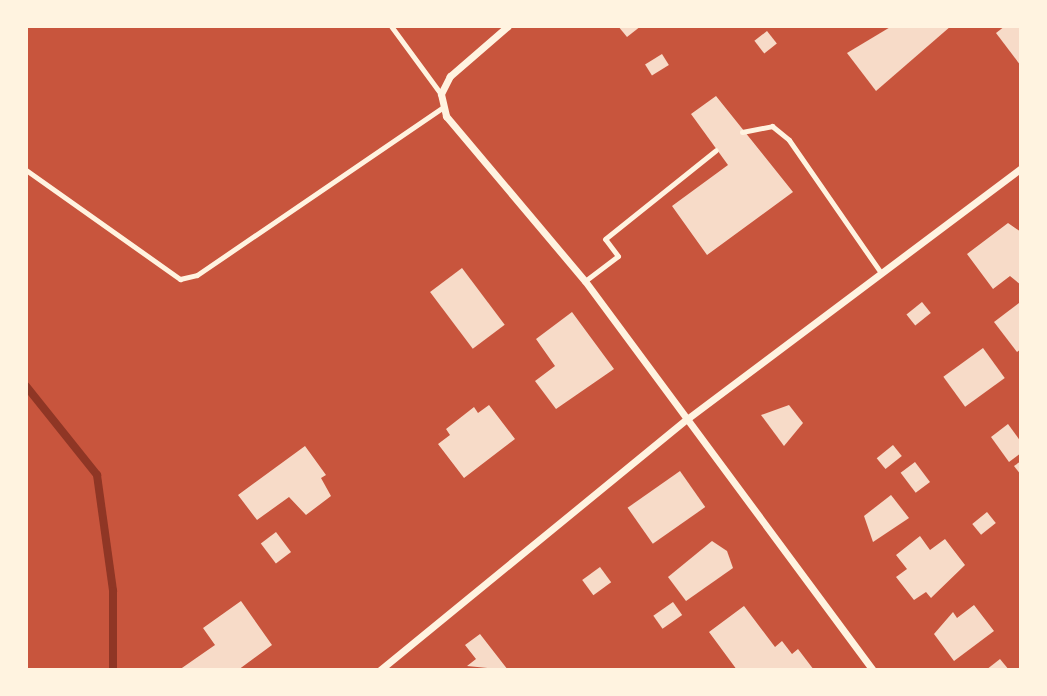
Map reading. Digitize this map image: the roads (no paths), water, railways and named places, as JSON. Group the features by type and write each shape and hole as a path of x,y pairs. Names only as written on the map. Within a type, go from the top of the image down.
{"street":[{"path":"508,26 450,76 441,94 443,107 468,148 560,249 585,281 873,670"},
{"path":"386,668 687,419 1021,168"}],"lane":[{"path":"391,26 441,94"},
{"path":"26,170 180,279 197,275 443,107"},
{"path":"742,132 772,126 789,140 881,273"},
{"path":"585,281 618,256 605,239 716,150"}],"waterway":[{"path":"26,386 97,475 113,591 113,670"}]}
